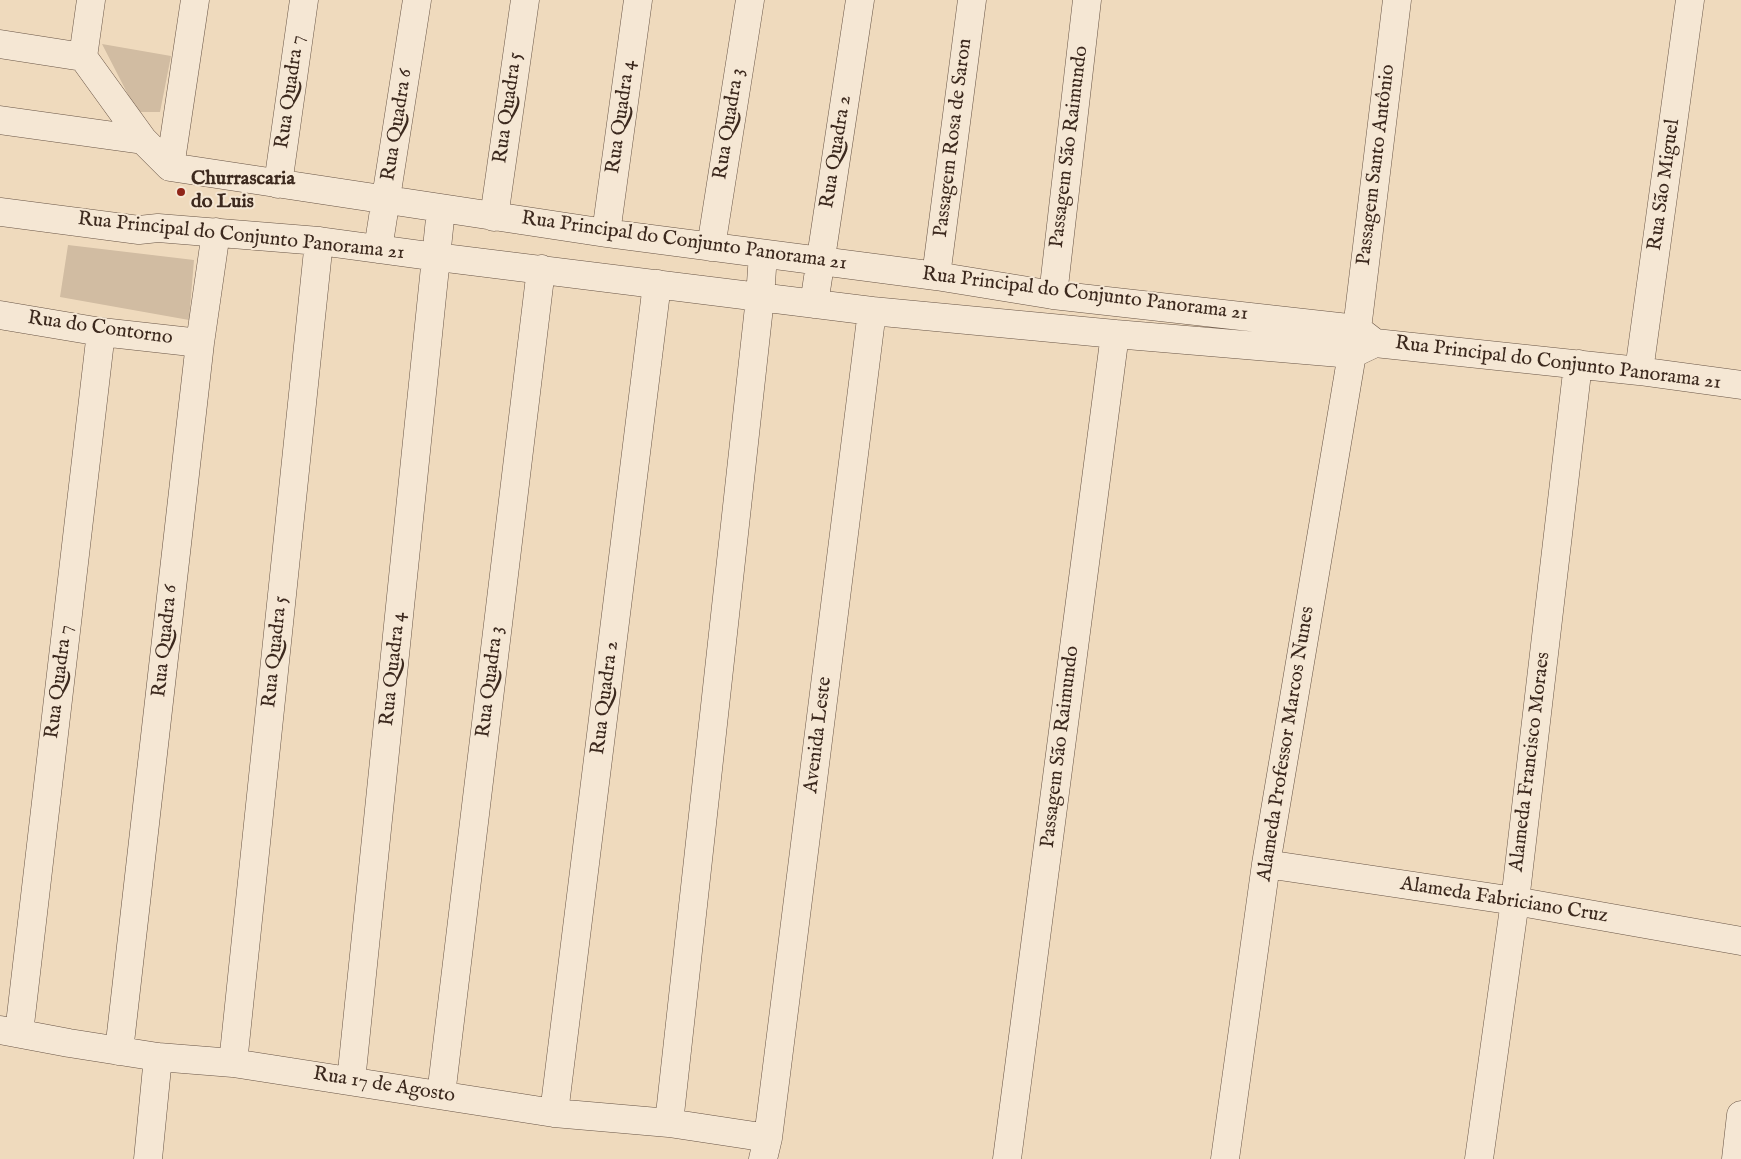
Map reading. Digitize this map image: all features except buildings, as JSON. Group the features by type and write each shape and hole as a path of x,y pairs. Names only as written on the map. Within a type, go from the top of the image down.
{"street":[{"path":"91,0 83,57 143,140 170,167"},
{"path":"170,167 195,0"},
{"name":"Rua Quadra 7","path":"278,184 304,0"},
{"name":"Rua Quadra 6","path":"378,249 417,0"},
{"name":"Rua Quadra 5","path":"494,217 524,0"},
{"name":"Rua Quadra 4","path":"606,233 638,0"},
{"name":"Rua Quadra 3","path":"711,247 750,0"},
{"name":"Rua Quadra 2","path":"814,304 860,0"},
{"name":"Passagem Rosa de Saron","path":"936,276 972,0"},
{"name":"Passagem São Raimundo","path":"1053,294 1087,0"},
{"name":"Passagem Santo Antônio","path":"1361,342 1397,0"},
{"name":"Rua São Miguel","path":"1640,371 1690,0"},
{"path":"0,44 83,57"},
{"path":"0,120 143,140"},
{"name":"Rua Principal do Conjunto Panorama 21","path":"170,167 606,233 936,276 1361,342 1640,371 1741,385"},
{"path":"437,258 442,209"},
{"name":"Rua Principal do Conjunto Panorama 21","path":"0,212 139,230 158,228 319,241 437,258 541,269 872,311 1115,334 1361,342"},
{"name":"Rua Quadra 6","path":"119,1051 200,343 216,232"},
{"name":"Rua Quadra 5","path":"233,1063 319,241"},
{"path":"669,1123 760,298 763,254"},
{"name":"Rua Quadra 4","path":"351,1081 437,258"},
{"name":"Rua Quadra 3","path":"441,1095 541,269"},
{"name":"Rua Quadra 2","path":"554,1112 658,284"},
{"name":"Avenida Leste","path":"766,1148 872,311"},
{"name":"Rua do Contorno","path":"0,315 101,332 200,343"},
{"name":"Rua Quadra 7","path":"9,1032 101,332"},
{"name":"Passagem São Raimundo","path":"1007,1159 1115,334"},
{"name":"Alameda Professor Marcos Nunes","path":"1225,1159 1266,864 1361,342"},
{"name":"Alameda Francisco Moraes","path":"1479,1159 1515,901 1578,364"},
{"name":"Alameda Fabriciano Cruz","path":"1266,864 1515,901 1741,941"},
{"name":"Rua 17 de Agosto","path":"9,1032 158,1057 233,1063 554,1112 669,1123 766,1148"},
{"path":"148,1159 158,1057"},
{"path":"1736,1159 1741,1115"}],"shaded area":[{"path":"102,44 171,56 160,112 137,112"},
{"path":"68,245 194,260 189,320 60,297"}],"place":[{"name":"Churrascaria do Luis","path":"181,192"}]}
